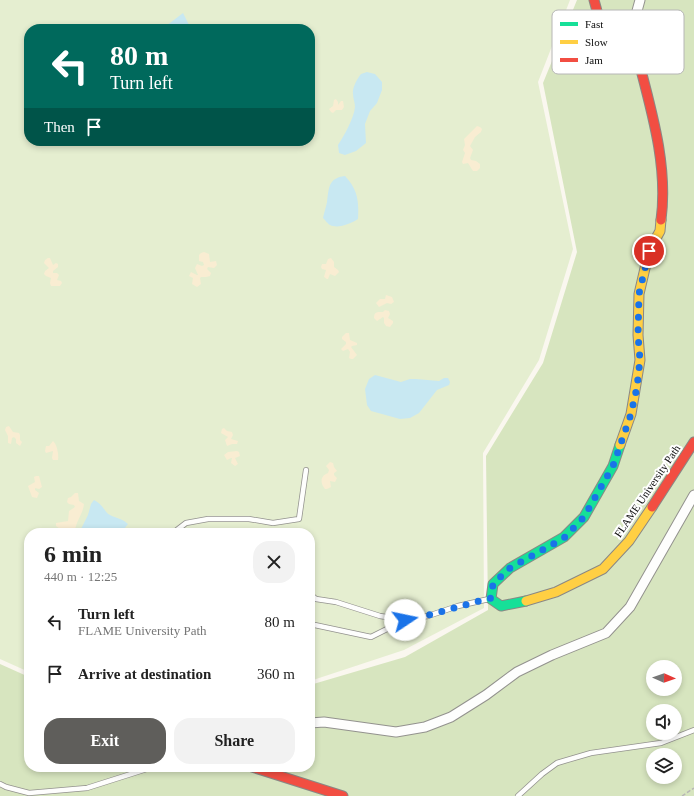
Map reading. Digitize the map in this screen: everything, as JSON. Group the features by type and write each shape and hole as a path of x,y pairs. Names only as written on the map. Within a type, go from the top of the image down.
{"street":[{"path":"594,0 597,10"},
{"path":"637,10 640,0"},
{"path":"491,598 493,584 510,568 564,538 584,517 613,466 631,414 640,360 638,335 639,294 649,251 660,231 664,201 663,174 659,147 641,74"},
{"name":"FLAME University Path","path":"491,598 501,606 524,602 556,592 603,569 629,541 694,442"},
{"path":"315,723 324,722 396,732 424,728 450,717 486,695 517,672 552,655 606,633 630,607 694,495"},
{"path":"268,772 343,796"}],"lane":[{"path":"180,528 186,523 208,518 249,519 273,523 299,519 306,470"},
{"path":"315,598 336,602 380,616 405,620"},
{"path":"315,625 371,636 405,620 428,616 458,606 491,598"},
{"path":"518,796 542,774 557,763 591,753 661,743 694,730"},
{"path":"0,784 29,793 87,788 137,772"}],"path":[{"path":"682,796 694,788"}],"green space":[{"path":"0,0 570,0 566,10 552,10 552,46 538,82 573,249 539,360 483,453 484,608 404,650 315,679 315,528 24,528 24,670 0,659"},
{"path":"577,0 694,0 694,796 0,796 0,664 24,675 24,772 315,772 315,684 405,657 488,610 486,456 543,363 577,252 543,83 552,61 552,74 684,74 684,10 573,10"}],"sand":[{"path":"336,99 338,105 341,101 343,101 344,107 342,110 336,110 333,113 329,109 333,106 334,100"},
{"path":"477,126 482,129 470,146 473,150 470,158 471,160 480,164 480,168 477,171 473,171 468,163 463,164 462,162 465,153 463,150 465,145 464,139"},
{"path":"204,252 209,254 210,262 216,261 217,265 214,268 208,267 207,269 211,273 210,276 201,277 201,284 197,287 192,284 193,278 189,276 191,272 198,275 195,268 197,264 202,266 204,265 203,262 199,261 199,255"},
{"path":"48,258 50,258 53,265 56,263 58,264 58,267 53,271 53,273 57,273 59,275 57,280 61,281 62,283 60,286 51,286 51,278 44,274 49,268 44,263"},
{"path":"331,258 334,262 334,267 339,272 335,276 330,274 327,279 324,277 326,270 322,269 321,267 322,264 326,264 328,259"},
{"path":"386,295 392,297 394,302 391,304 387,303 379,307 376,303 380,299 385,299"},
{"path":"385,310 389,311 390,314 388,318 393,321 390,327 386,326 383,317 377,321 374,318 376,313 383,312"},
{"path":"346,333 349,333 350,340 357,343 357,345 351,347 357,355 353,359 349,358 350,352 348,349 343,351 341,349 346,344 342,337"},
{"path":"9,426 13,432 19,433 20,440 22,442 20,446 16,443 16,439 14,437 12,438 11,444 8,443 8,436 5,430 6,427"},
{"path":"224,428 227,431 232,432 233,435 231,439 238,441 237,444 227,446 225,440 228,437 221,433 222,429"},
{"path":"53,441 56,445 58,460 53,460 53,451 46,453 45,451 46,446 49,446"},
{"path":"228,452 239,452 240,456 235,458 238,464 235,466 231,463 232,458 227,460 224,455"},
{"path":"330,462 333,463 337,471 334,475 337,478 335,482 330,481 331,487 325,489 322,484 322,478 328,473 329,470 326,466"},
{"path":"39,476 42,487 39,489 35,488 35,490 39,493 37,498 32,497 28,486 35,482 34,477"},
{"path":"75,493 78,493 79,501 84,504 76,528 59,528 56,526 56,523 68,521 69,511 75,507 67,502 68,498"}],"water":[{"path":"183,13 188,24 169,24"},
{"path":"367,72 375,74 382,82 382,90 377,103 370,111 365,124 366,143 356,151 345,155 339,153 338,145 353,116 355,105 353,97 354,86 361,74"},
{"path":"345,176 353,186 357,196 358,219 344,225 333,226 323,218 329,188 332,181 339,177"},
{"path":"375,375 401,382 410,379 439,381 444,378 448,378 450,382 449,385 437,390 419,413 410,418 400,419 371,411 367,405 365,389 369,379"},
{"path":"94,500 100,504 108,514 123,520 128,524 125,528 82,528 88,515 91,504"}],"traffic: fast":[{"path":"526,601 501,606 491,599 493,584 510,568 564,537 584,517 613,466 620,445"}],"traffic: slow":[{"path":"620,445 631,414 640,360 638,335 639,294 649,251 660,231 661,220"},
{"path":"526,601 556,592 603,569 629,541 652,507"}],"traffic: jam":[{"path":"594,0 597,10"},
{"path":"642,74 660,153 663,198 661,220"},
{"path":"652,507 694,442"},
{"path":"268,772 343,796"}],"route":[{"path":"405,620 428,616 458,606 491,598 493,584 510,568 564,538 584,517 613,466 631,414 637,387 640,360 638,335 639,294 649,251"}]}
